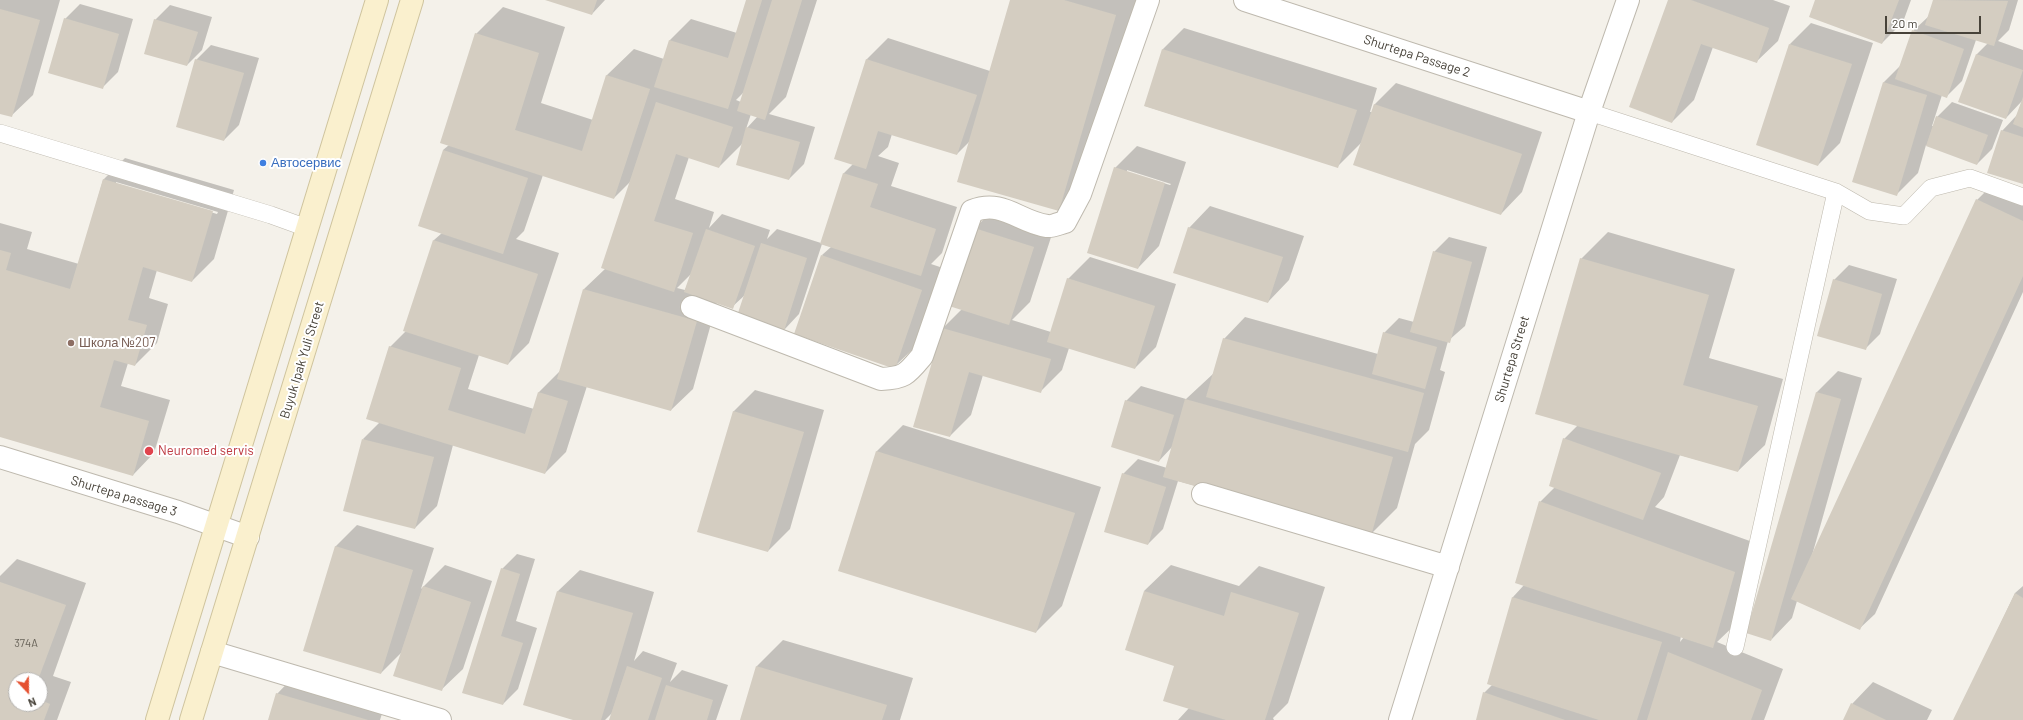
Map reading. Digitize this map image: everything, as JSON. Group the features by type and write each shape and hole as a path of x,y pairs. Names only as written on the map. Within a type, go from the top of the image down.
{"main road":[{"path":"158,720 377,0"},
{"name":"Buyuk Ipak Yuli Street","path":"191,720 412,0"}],"street":[{"path":"692,307 881,379 898,378 908,373 922,356 972,211 983,207 997,208 1048,226 1065,222 1080,194 1148,0"},
{"name":"Shurtepa Passage 2","path":"1245,0 1589,112"},
{"name":"Shurtepa Street","path":"1400,720 1589,112 1628,0"},
{"name":"Shurtepa passage 3","path":"0,457 248,537"},
{"path":"1203,494 1448,567"},
{"path":"212,652 440,720"}],"lane":[{"path":"1589,112 1836,192 1869,211 1904,216 1931,188 1970,178 2023,196"},
{"path":"0,133 272,215 307,228"},
{"path":"1735,647 1836,192"}],"building":[{"path":"545,0 597,0 592,15"},
{"path":"746,0 762,0 728,109 654,87 669,40 728,58"},
{"path":"772,0 802,0 765,120 737,111"},
{"path":"1010,0 1064,0 1116,15 1059,211 957,182"},
{"path":"1668,0 1691,0 1769,28 1757,63 1701,44 1672,123 1629,107"},
{"path":"1815,0 1899,0 1882,44 1809,17"},
{"path":"1933,0 2008,1 1994,46 1925,25"},
{"path":"0,9 40,20 12,117 0,114"},
{"path":"64,18 119,34 103,89 48,73"},
{"path":"154,19 198,32 187,66 144,54"},
{"path":"1912,30 1964,49 1947,98 1895,79"},
{"path":"475,33 539,53 515,130 582,151 606,75 650,89 614,199 440,143"},
{"path":"1789,44 1852,64 1818,166 1756,145"},
{"path":"1162,49 1357,110 1338,168 1144,106"},
{"path":"1976,54 2023,70 2006,119 1958,102"},
{"path":"195,59 244,73 224,141 176,127"},
{"path":"866,59 977,95 957,155 878,131 866,169 834,159"},
{"path":"1883,82 1927,95 1897,196 1852,182"},
{"path":"2023,97 2023,128 2013,124"},
{"path":"656,102 733,127 719,168 676,154 654,221 693,233 674,292 601,268"},
{"path":"1374,104 1522,154 1501,215 1353,165"},
{"path":"1936,116 1988,135 1977,165 1926,146"},
{"path":"746,127 800,142 789,180 736,165"},
{"path":"2001,130 2023,137 2023,184 1987,173"},
{"path":"443,150 528,178 503,254 418,226"},
{"path":"1114,167 1165,183 1138,269 1087,253"},
{"path":"843,173 878,184 870,207 936,229 921,276 820,244"},
{"name":"Школа №207","path":"103,179 213,211 192,282 143,267 128,320 147,325 135,366 114,360 100,407 149,421 133,476 0,437 0,250 11,253 6,270 70,289"},
{"path":"1976,199 2023,221 2023,276 1860,630 1791,599"},
{"path":"1188,227 1283,257 1268,303 1173,273"},
{"path":"974,228 1034,247 1009,325 949,306"},
{"path":"706,229 755,246 733,309 684,292"},
{"path":"433,240 538,274 508,365 403,331"},
{"path":"761,243 807,258 784,331 737,316"},
{"path":"1433,251 1472,262 1450,343 1410,332"},
{"path":"821,255 922,290 895,369 794,334"},
{"path":"1580,258 1709,295 1683,385 1758,406 1738,472 1535,414"},
{"path":"1067,278 1155,306 1135,369 1047,342"},
{"path":"1833,279 1882,294 1866,350 1817,336"},
{"path":"583,289 697,321 671,411 557,379"},
{"path":"942,328 1051,359 1041,393 969,372 950,437 913,427"},
{"path":"1383,332 1437,347 1425,389 1372,374"},
{"path":"1223,338 1424,393 1408,452 1206,397"},
{"path":"389,346 461,368 448,410 525,434 538,392 568,401 545,474 366,419"},
{"path":"1816,392 1841,399 1771,641 1746,633"},
{"path":"1185,399 1393,457 1371,536 1163,477"},
{"path":"1125,400 1174,415 1159,462 1111,447"},
{"path":"733,411 804,432 768,552 697,532"},
{"path":"1563,438 1661,473 1643,520 1549,486"},
{"path":"362,439 434,457 415,529 343,511"},
{"path":"876,451 1075,513 1036,633 838,571"},
{"path":"1122,473 1166,487 1148,545 1104,532"},
{"path":"1539,501 1735,572 1713,648 1515,583"},
{"path":"335,546 413,570 381,674 303,651"},
{"path":"501,568 520,574 501,636 523,643 503,705 462,693"},
{"path":"0,582 66,605 41,672 8,672 8,712 47,712 44,720 0,720"},
{"path":"423,586 471,602 442,691 393,676"},
{"path":"557,591 633,613 601,720 573,720 523,705"},
{"path":"1144,591 1224,616 1231,592 1299,613 1265,720 1226,720 1163,701 1174,666 1125,650"},
{"path":"2015,593 2023,598 2023,720 1953,720"},
{"path":"1512,597 1662,642 1637,720 1599,720 1487,684"},
{"path":"1668,652 1762,690 1751,720 1647,720"},
{"path":"627,666 662,678 648,720 609,720"},
{"path":"756,666 887,705 882,720 740,720"},
{"path":"666,685 713,700 707,720 655,720"},
{"path":"1483,692 1565,720 1476,720"},
{"path":"276,693 368,720 268,720"},
{"path":"1851,703 1886,720 1843,720"}],"place":[{"name":"Автосервис","path":"263,163"},
{"name":"Школа №207","path":"71,343"},
{"name":"Neuromed servis","path":"149,451"}]}
